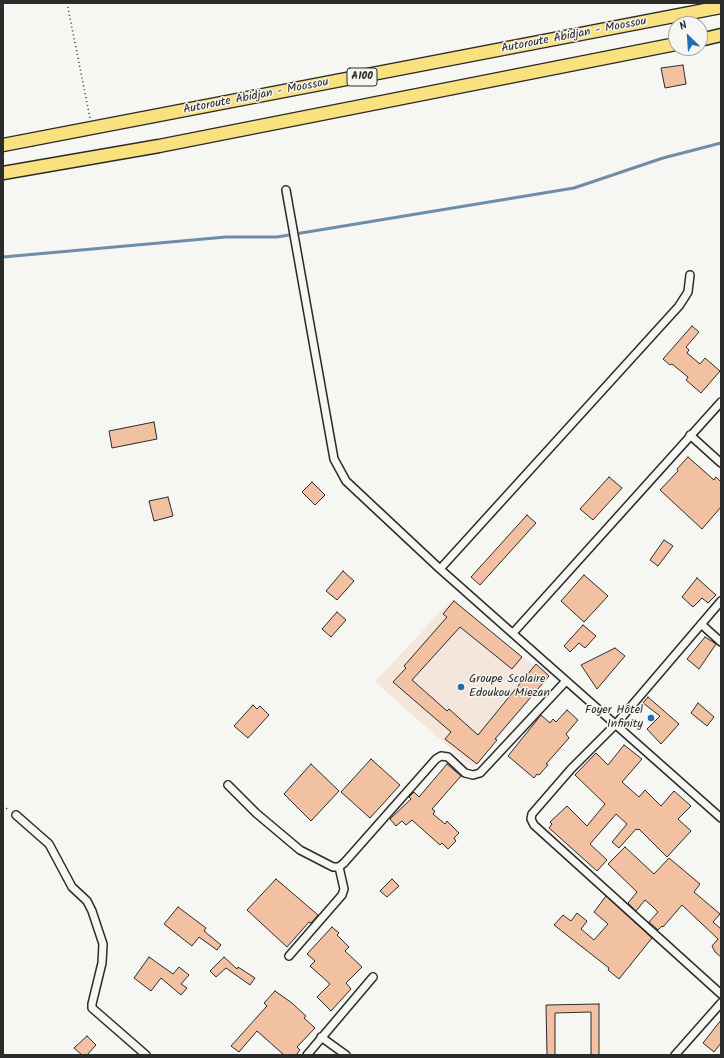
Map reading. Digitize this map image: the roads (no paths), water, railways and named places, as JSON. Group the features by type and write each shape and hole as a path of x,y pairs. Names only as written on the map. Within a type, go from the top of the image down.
{"highway":[{"name":"Autoroute Abidjan - Moossou","path":"3,145 707,6 721,7"},
{"path":"708,38 721,35"},
{"name":"A100","path":"3,173 159,146 668,46"}],"street":[{"path":"286,190 334,459 346,482 440,569 721,818"},
{"path":"440,569 679,306 688,292 690,275"},
{"path":"512,633 721,402"},
{"path":"690,435 721,463"},
{"path":"721,601 616,724 571,769 532,814 531,819 534,825 544,835 721,994"},
{"path":"701,624 721,642"},
{"path":"228,785 256,813 300,850 333,868 339,867 436,759 441,756 448,757 465,773 473,776 480,773 566,681"},
{"path":"16,815 49,844 72,886 87,901 92,911 103,944 102,963 92,1008 146,1055"},
{"path":"288,956 342,895 344,889 339,867"},
{"path":"307,1055 373,977"},
{"path":"675,1055 721,1004"},
{"path":"321,1038 346,1055"}],"waterway":[{"path":"3,257 226,237 277,237 574,188 663,158 721,143"}],"place":[{"name":"Groupe Scolaire Edoukou Miezan","path":"461,687"},
{"name":"Foyer Hôtel Infinity","path":"651,718"}]}
